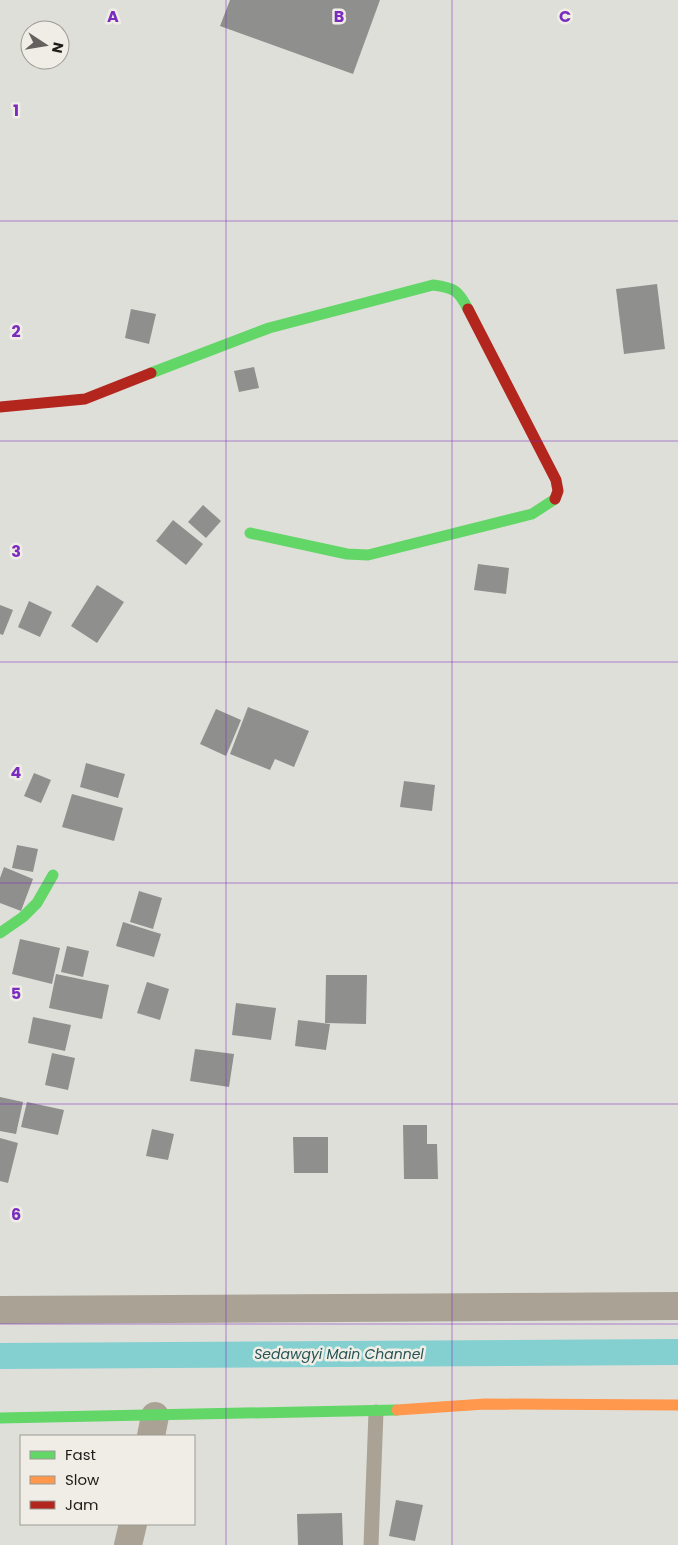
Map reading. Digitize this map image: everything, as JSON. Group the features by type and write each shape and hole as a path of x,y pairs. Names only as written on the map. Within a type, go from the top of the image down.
{"street":[{"path":"0,406 85,399 269,328 433,285 448,286 460,294 556,480 558,491 554,501 532,514 368,555 348,554 250,533"},
{"path":"0,933 23,917 37,903 53,875"},
{"path":"0,1310 678,1306"},
{"path":"0,1418 153,1426 485,1404 678,1405"},
{"path":"128,1545 133,1525"}],"lane":[{"path":"372,1545 376,1412"}],"building":[{"path":"230,0 380,0 353,74 220,26"},
{"path":"657,284 665,349 624,354 616,289"},
{"path":"131,309 156,314 149,344 125,338"},
{"path":"254,367 259,388 239,392 234,371"},
{"path":"203,505 221,521 206,538 188,522"},
{"path":"173,520 203,544 186,565 156,541"},
{"path":"478,564 509,568 506,594 474,590"},
{"path":"97,585 124,602 97,643 71,626"},
{"path":"29,601 52,612 40,637 18,627"},
{"path":"0,605 13,610 3,635 0,634"},
{"path":"248,707 309,731 294,767 275,759 270,770 230,754"},
{"path":"216,709 241,720 226,756 200,744"},
{"path":"86,763 125,774 118,798 80,787"},
{"path":"34,773 51,780 41,803 24,796"},
{"path":"404,781 435,785 432,811 400,807"},
{"path":"72,794 123,808 114,841 62,827"},
{"path":"17,845 38,849 33,872 12,868"},
{"path":"4,867 33,879 21,911 0,903 0,878"},
{"path":"139,891 162,898 153,929 130,922"},
{"path":"123,922 161,934 154,957 116,946"},
{"path":"20,939 60,948 52,984 12,974"},
{"path":"67,946 89,951 83,977 61,972"},
{"path":"56,974 109,985 102,1019 49,1008"},
{"path":"326,975 367,975 366,1024 325,1023"},
{"path":"147,982 169,989 160,1020 137,1013"},
{"path":"236,1003 276,1008 271,1040 232,1035"},
{"path":"33,1017 71,1025 65,1051 28,1043"},
{"path":"298,1020 330,1024 326,1050 295,1046"},
{"path":"195,1049 234,1054 229,1087 190,1081"},
{"path":"52,1053 75,1058 68,1090 45,1085"},
{"path":"0,1097 23,1102 16,1134 0,1131"},
{"path":"27,1102 64,1110 58,1135 21,1127"},
{"path":"403,1125 427,1125 427,1144 437,1144 438,1179 404,1179"},
{"path":"152,1129 174,1134 168,1160 146,1156"},
{"path":"293,1137 328,1137 328,1173 294,1173"},
{"path":"0,1138 18,1143 8,1183 0,1181"},
{"path":"396,1500 423,1505 415,1541 389,1536"},
{"path":"342,1513 343,1545 298,1545 297,1514"}],"waterway":[{"name":"Sedawgyi Main Channel","path":"0,1356 678,1352"}],"traffic: fast":[{"path":"151,373 269,328 433,285 455,291 468,309"},
{"path":"250,533 347,554 368,555 532,514 555,499"},
{"path":"0,933 23,917 37,903 53,875"},
{"path":"0,1418 397,1410"}],"traffic: slow":[{"path":"397,1410 485,1404 678,1405"}],"traffic: jam":[{"path":"468,309 556,480 558,491 555,499"},
{"path":"0,407 85,399 151,373"}]}
